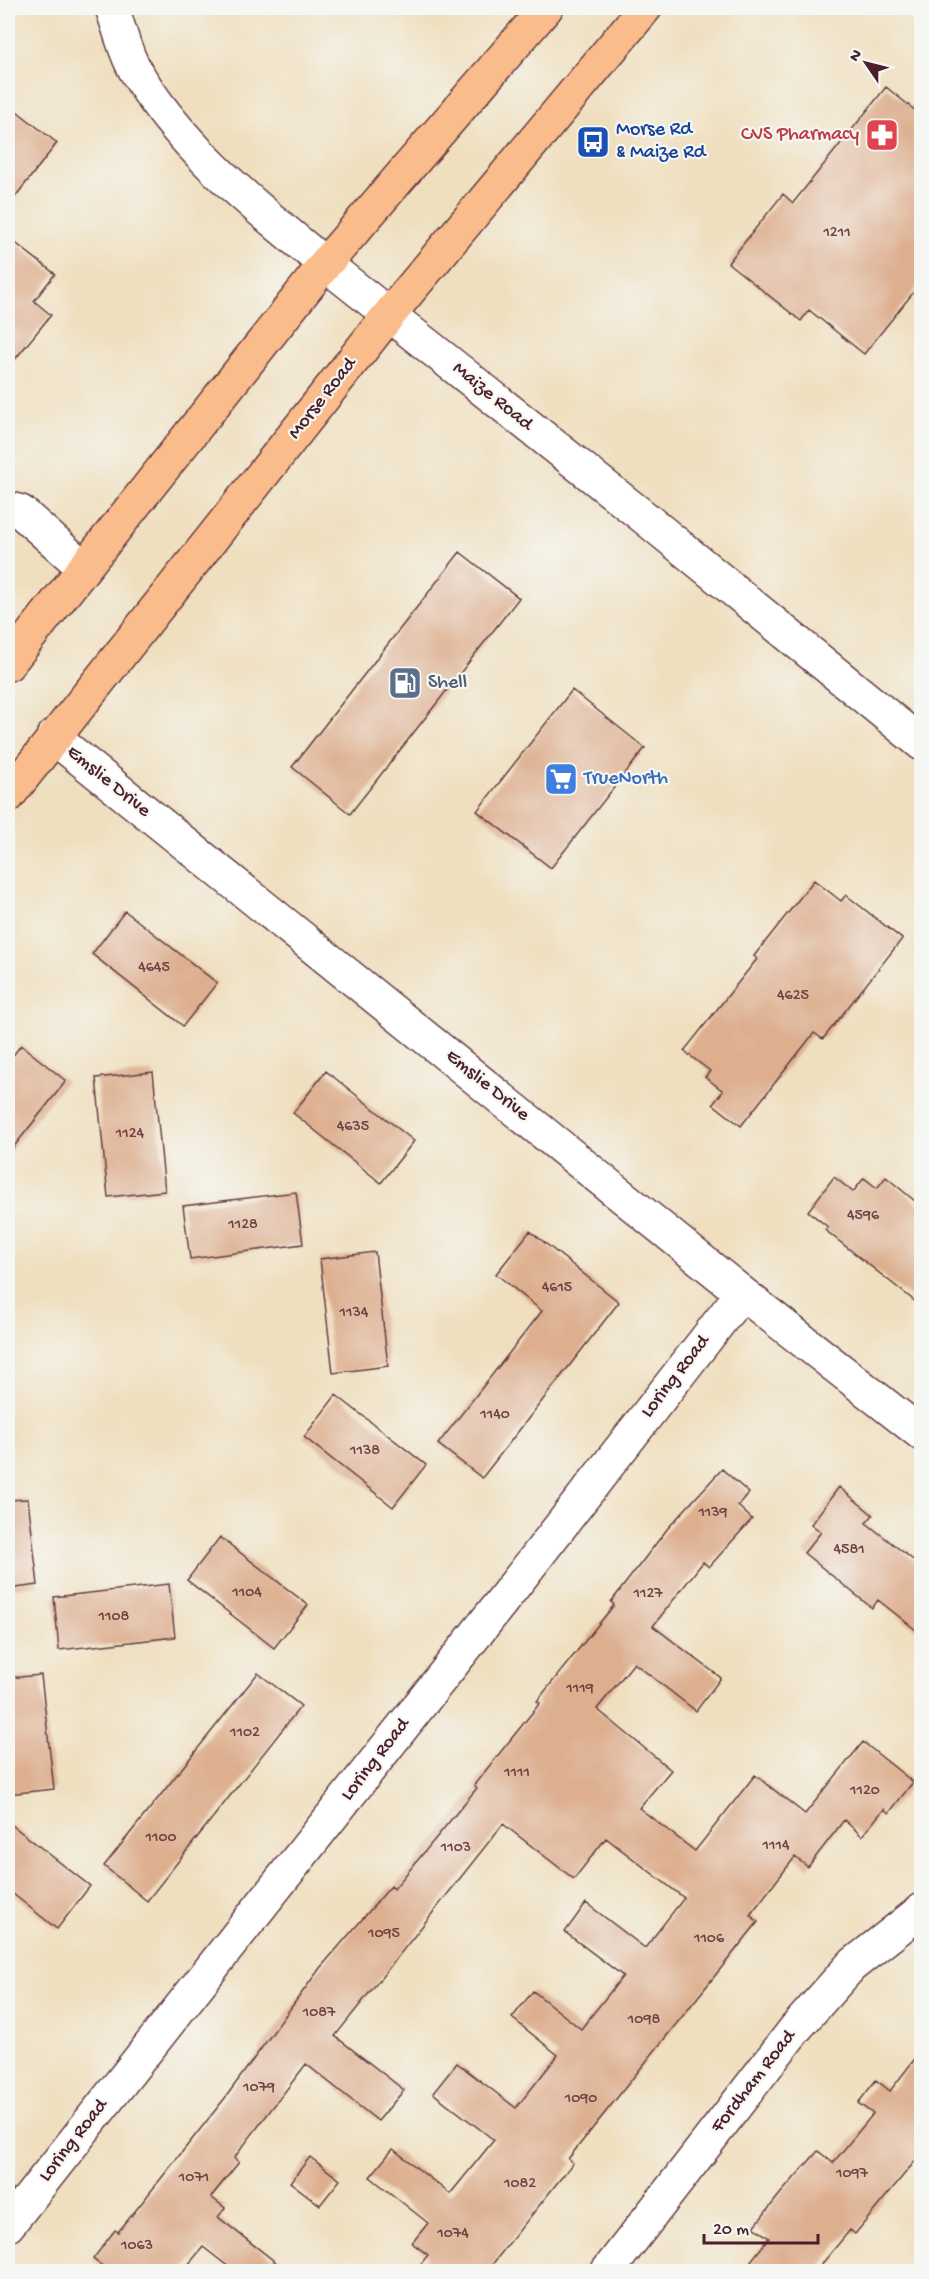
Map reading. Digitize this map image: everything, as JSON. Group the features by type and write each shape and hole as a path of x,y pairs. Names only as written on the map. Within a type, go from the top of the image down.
{"main road":[{"path":"8,664 326,264 546,8"},
{"name":"Morse Road","path":"8,795 388,316 645,8"}],"street":[{"name":"Maize Road","path":"112,8 133,67 179,130 249,200 388,316 645,518 921,744"},
{"path":"8,508 21,512 83,567"},
{"name":"Emslie Drive","path":"53,737 742,1293 921,1434"},
{"name":"Loring Road","path":"8,2225 499,1605 742,1293"},
{"name":"Fordham Road","path":"607,2271 795,2029 851,1966 921,1910"}],"building":[{"name":"CVS Pharmacy","path":"886,87 921,115 921,283 864,354 809,310 801,321 728,263 783,194 793,203"},
{"path":"8,104 57,143 8,206"},
{"path":"8,237 55,274 34,301 51,315 8,368"},
{"name":"Shell","path":"460,552 519,598 350,814 292,767"},
{"name":"TrueNorth","path":"572,690 645,748 551,868 477,811"},
{"path":"814,880 841,901 846,895 902,939 823,1039 814,1033 741,1126 713,1104 723,1091 705,1077 710,1071 684,1051 757,959 754,956"},
{"path":"125,911 217,983 183,1026 92,954"},
{"path":"21,1045 66,1081 8,1154 8,1062"},
{"path":"326,1071 414,1141 381,1183 293,1113"},
{"path":"153,1072 165,1191 108,1197 96,1078"},
{"path":"834,1177 853,1192 864,1178 877,1188 886,1177 921,1206 921,1306 825,1230 828,1227 808,1211"},
{"path":"296,1192 303,1244 190,1259 183,1206"},
{"path":"530,1231 619,1302 482,1478 438,1444 542,1311 496,1274"},
{"path":"375,1252 388,1366 333,1373 320,1259"},
{"path":"336,1395 426,1465 393,1507 304,1437"},
{"path":"722,1469 749,1493 738,1506 752,1519 709,1567 703,1562 653,1626 721,1678 696,1711 634,1663 597,1709 671,1770 639,1808 695,1851 755,1775 805,1814 863,1742 913,1782 889,1813 884,1809 862,1836 844,1820 808,1867 795,1857 750,1915 758,1922 568,2159 573,2163 487,2271 415,2271 428,2255 412,2243 428,2223 370,2177 393,2149 450,2194 494,2140 433,2093 457,2063 516,2108 558,2055 512,2018 533,1991 581,2029 623,1976 565,1932 586,1903 645,1948 684,1898 606,1838 574,1879 503,1824 335,2036 404,2090 378,2121 306,2064 234,2158 239,2162 211,2197 225,2208 218,2217 287,2271 234,2271 203,2247 183,2271 109,2271 93,2259 115,2230 118,2232 132,2215 225,2098 320,1968 391,1886 394,1889 477,1788 474,1785 540,1703 537,1701 614,1605 611,1602 668,1528"},
{"path":"839,1487 873,1515 866,1523 921,1566 921,1634 878,1600 872,1608 804,1553 821,1532 811,1524"},
{"path":"28,1499 38,1585 8,1589 8,1500"},
{"path":"220,1537 308,1605 274,1648 187,1580"},
{"path":"169,1584 175,1637 59,1650 54,1597"},
{"path":"258,1673 301,1706 147,1901 104,1866"},
{"path":"41,1675 54,1789 8,1794 8,1678"},
{"path":"8,1822 90,1886 57,1929 8,1890"},
{"path":"921,2051 921,2154 855,2234 850,2230 816,2271 743,2271 769,2238 754,2227 780,2194 818,2151 833,2163 873,2114 858,2103 876,2080 890,2091"},
{"path":"310,2157 340,2180 320,2205 290,2182"}],"place":[{"name":"CVS Pharmacy","path":"882,135"},
{"name":"Morse Rd & Maize Rd","path":"593,142"},
{"name":"Shell","path":"405,683"},
{"name":"TrueNorth","path":"561,779"}]}
